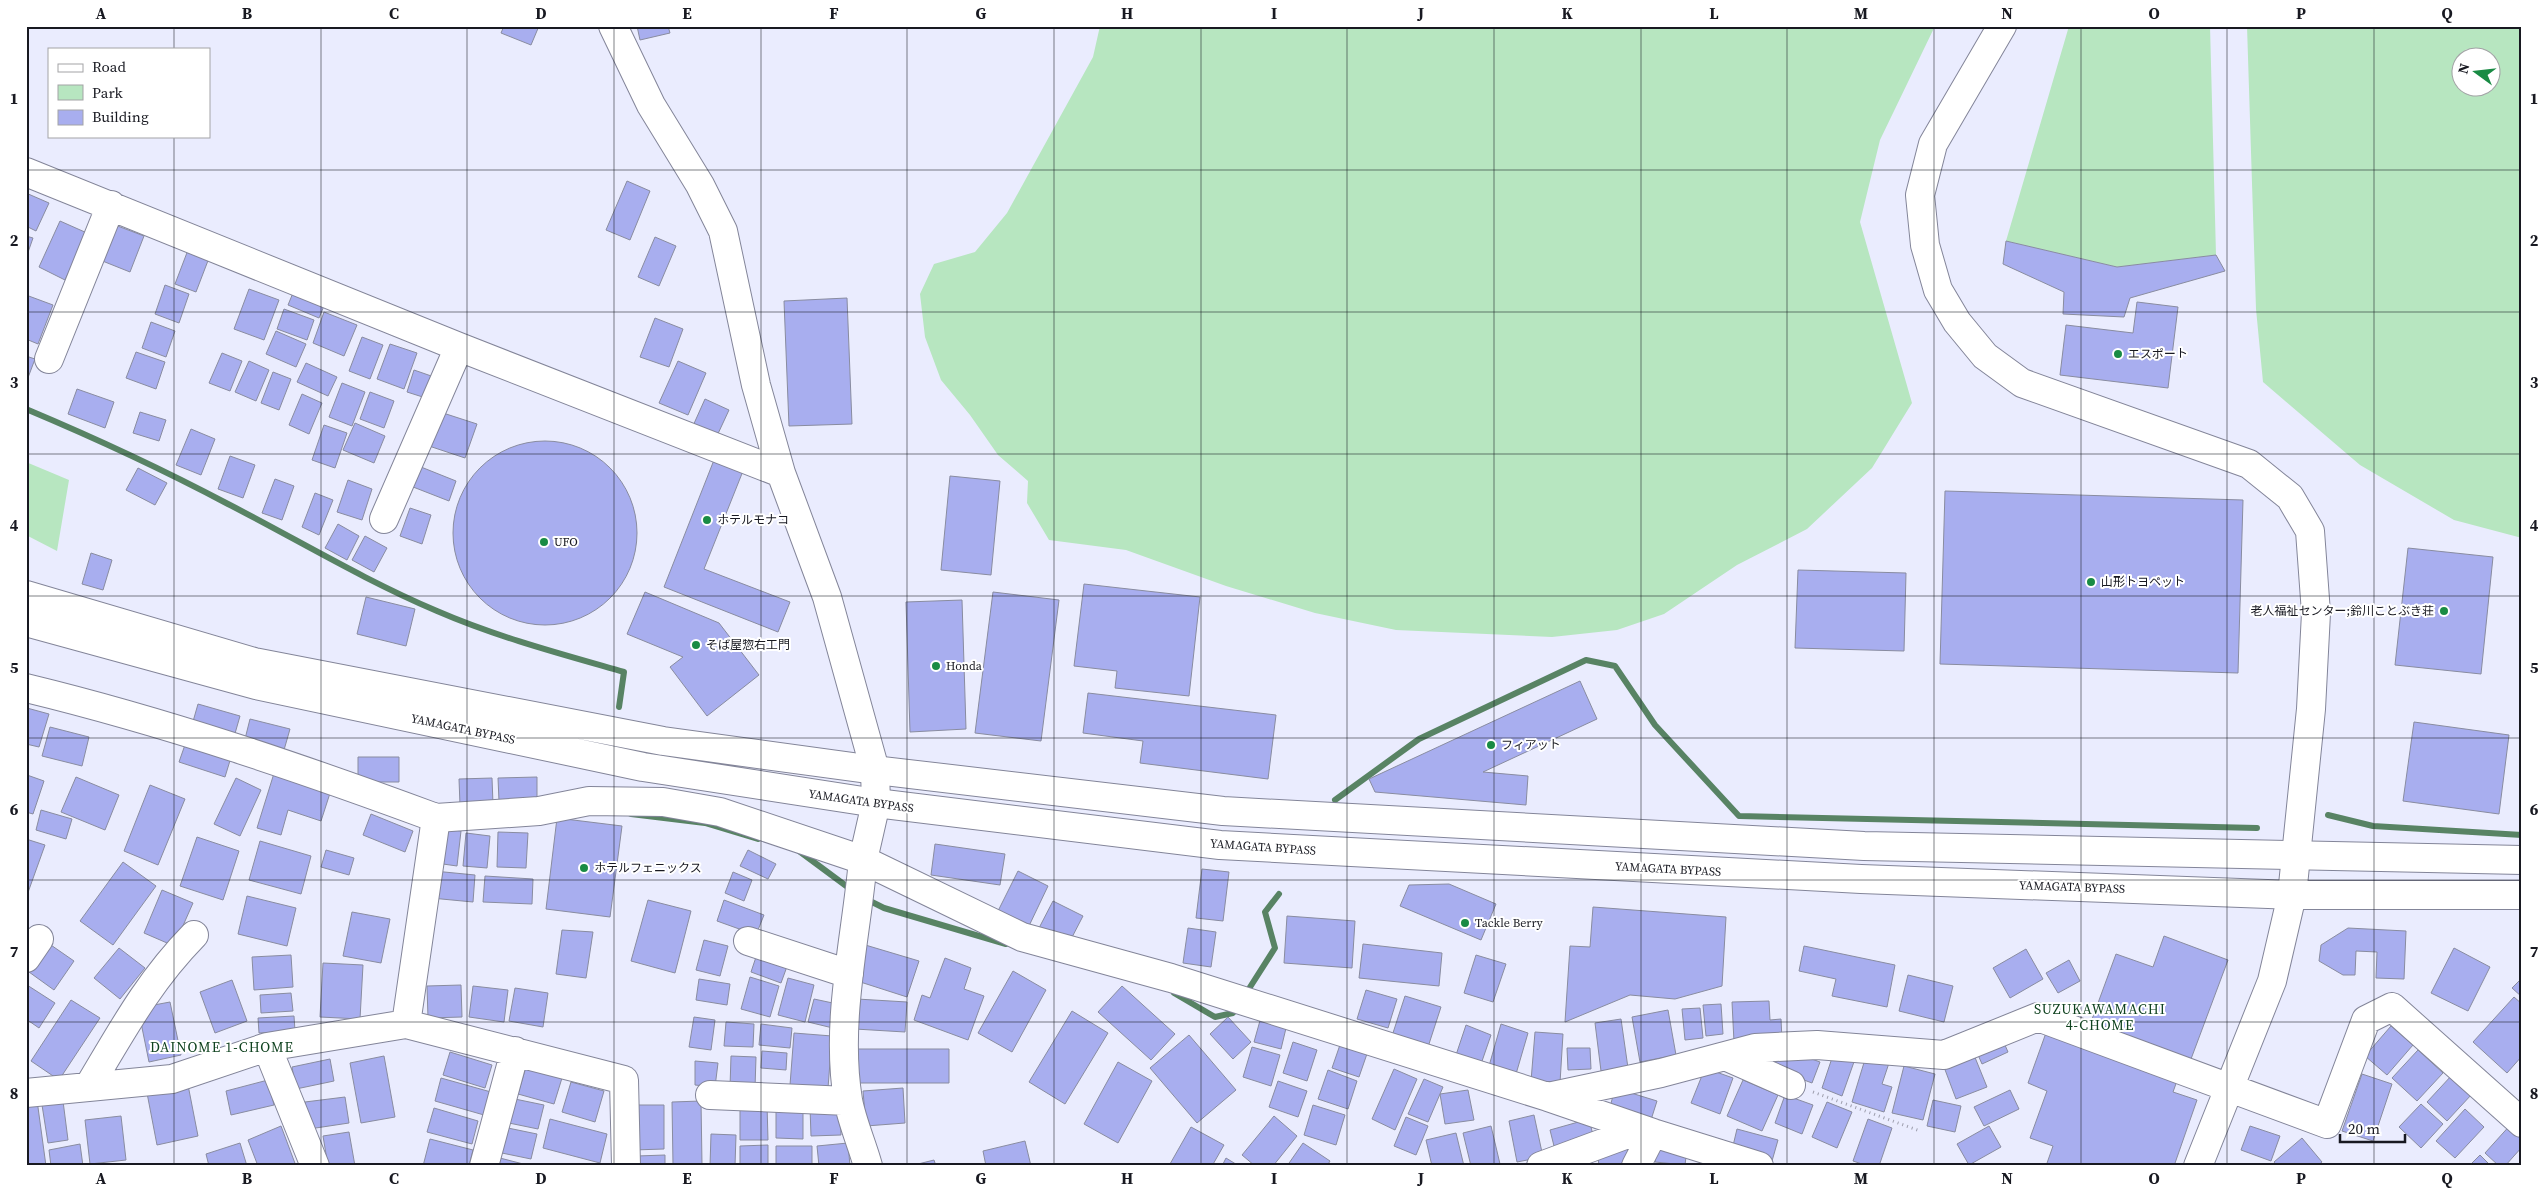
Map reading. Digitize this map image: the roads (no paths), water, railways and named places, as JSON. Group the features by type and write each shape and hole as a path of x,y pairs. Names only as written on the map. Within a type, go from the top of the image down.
{"main road":[{"path":"613,26 651,105 700,185 723,231 756,385 781,473 827,597 875,770 876,804 860,884 845,1015 848,1101 868,1166"},
{"path":"2002,26 1933,144 1920,195 1924,245 1938,290 1958,322 1985,356 2022,383 2249,464 2290,497 2310,531 2316,613 2311,709 2292,895 2272,981 2198,1166"},
{"path":"26,172 781,473"},
{"path":"49,359 111,206"},
{"path":"384,519 459,346"},
{"name":"YAMAGATA BYPASS","path":"26,595 254,662 663,741 875,770 1223,811 1864,846 2522,860"},
{"name":"YAMAGATA BYPASS","path":"26,622 256,685 643,767 876,804 1220,845 1861,879 2292,895 2522,896"},
{"path":"26,688 165,725 269,758 436,818 539,811 588,801 663,802 720,812 860,884 1022,937 1249,1002 1758,1166"},
{"path":"406,1024 436,818"},
{"path":"89,1086 142,996 168,962 194,935"},
{"path":"748,941 849,974"},
{"path":"1548,1097 1661,1073 1754,1048 1817,1045 1944,1055 2038,1016 2229,1086 2326,1124 2366,1020 2392,1007 2522,1123"},
{"path":"26,1093 172,1079 267,1047 406,1024 624,1080 626,1166"},
{"path":"267,1047 315,1166"},
{"path":"484,1166 515,1051"},
{"path":"1725,1056 1791,1085"},
{"path":"710,1095 848,1101"},
{"path":"1541,1166 1647,1131"},
{"path":"1636,1166 1647,1131"}],"waterway":[{"path":"26,409 178,478 357,573 437,611 506,637 624,672 619,707"},
{"path":"1335,800 1419,739 1586,660 1615,666 1655,725 1739,816 2257,828"},
{"path":"631,814 705,823 758,839"},
{"path":"2328,815 2373,826 2522,835"},
{"path":"799,851 853,891"},
{"path":"1245,995 1275,948 1265,912 1279,894"},
{"path":"866,899 884,908 1006,944"},
{"path":"1174,993 1215,1017 1233,1013 1238,1005"}],"place":[{"name":"エスポート","path":"2118,354"},
{"name":"ホテルモナコ","path":"707,520"},
{"name":"UFO","path":"544,542"},
{"name":"山形トヨペット","path":"2091,582"},
{"name":"老人福祉センター;鈴川ことぶき荘","path":"2444,611"},
{"name":"そば屋惣右工門","path":"696,645"},
{"name":"Honda","path":"936,666"},
{"name":"フィアット","path":"1491,745"},
{"name":"ホテルフェニックス","path":"584,868"},
{"name":"Tackle Berry","path":"1465,923"}],"district":[{"name":"SUZUKAWAMACHI 4-CHOME","path":"2100,1018"},
{"name":"DAINOME 1-CHOME","path":"222,1047"}]}
